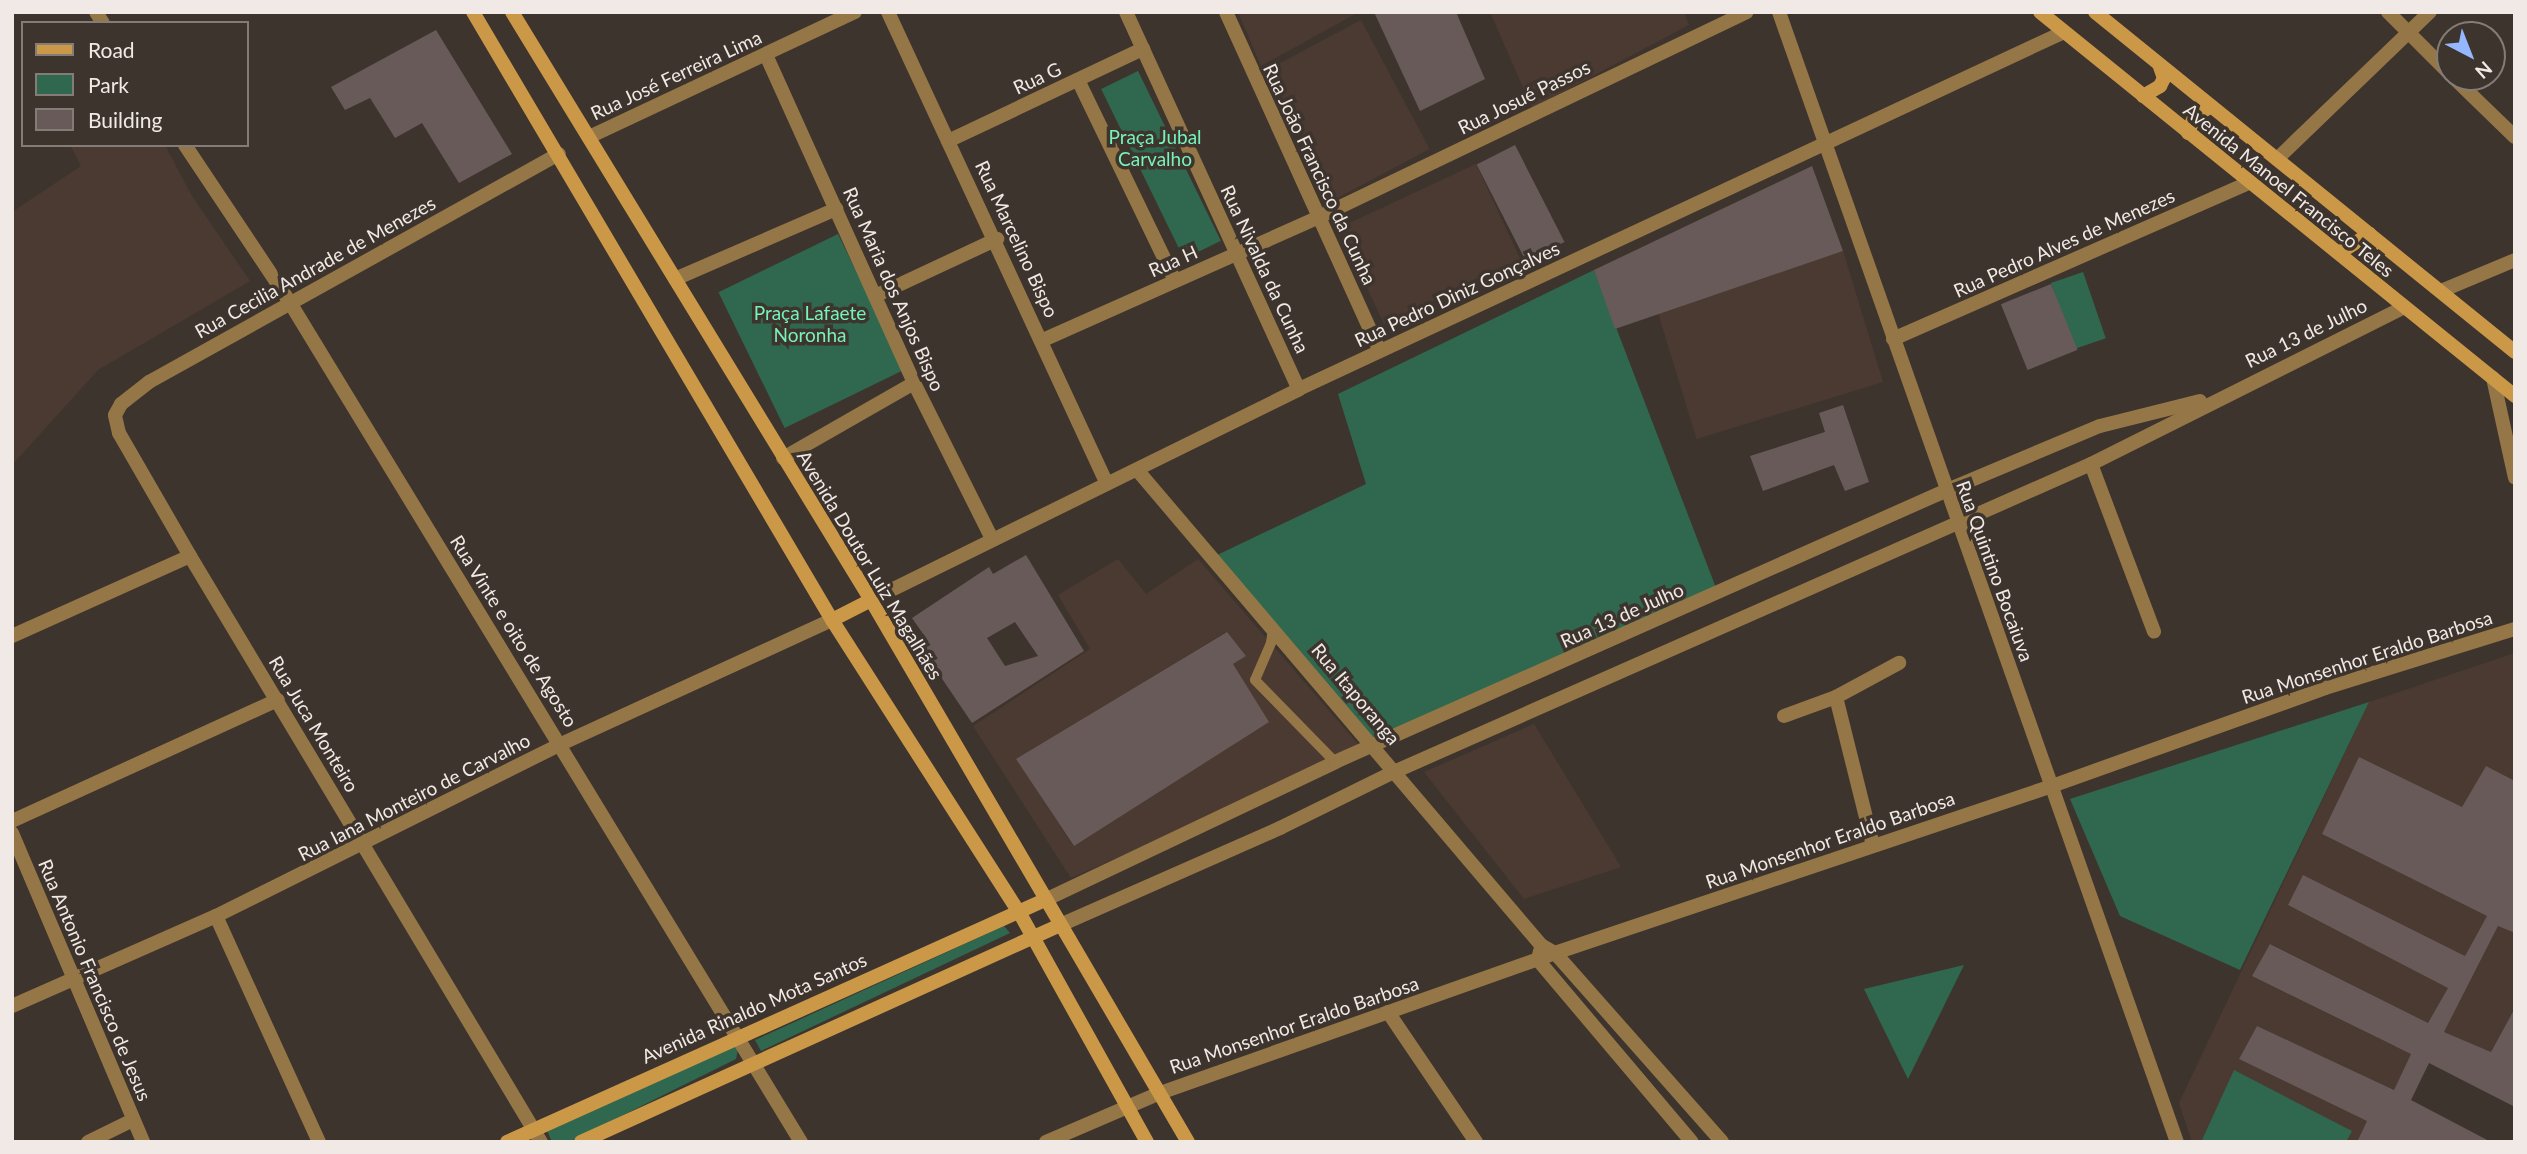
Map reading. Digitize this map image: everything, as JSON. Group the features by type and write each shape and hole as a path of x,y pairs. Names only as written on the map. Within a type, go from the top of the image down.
{"street":[{"path":"473,12 832,620 1019,912 1147,1142"},
{"name":"Avenida Doutor Luiz Magalhães","path":"512,12 871,600 1058,926 1188,1142"},
{"name":"Rua Marcelino Bispo","path":"888,12 1043,340 1107,484"},
{"name":"Rua Nivalda da Cunha","path":"1126,12 1299,389"},
{"name":"Rua João Francisco da Cunha","path":"1226,12 1380,351"},
{"name":"Rua Josué Passos","path":"1319,217 1746,12"},
{"name":"Rua Quintino Bocaiuva","path":"1779,12 1827,142 1945,491 2177,1142"},
{"name":"Avenida Manoel Francisco Teles","path":"2040,12 2515,396"},
{"name":"Avenida Manoel Francisco Teles","path":"2095,12 2515,352"},
{"path":"2388,12 2436,60"},
{"path":"2277,159 2430,12"},
{"name":"Rua José Ferreira Lima","path":"589,137 766,55 845,14"},
{"name":"Rua Pedro Diniz Gonçalves","path":"871,600 991,537 1138,471 1299,389 2064,32"},
{"name":"Rua G","path":"948,141 1143,49"},
{"name":"Rua Maria dos Anjos Bispo","path":"766,55 914,383 991,537"},
{"path":"2143,96 2160,86 2164,78 2160,67"},
{"path":"1078,80 1175,281"},
{"path":"2467,91 2515,137"},
{"path":"2188,133 2194,117 2211,106"},
{"name":"Rua Vinte e oito de Agosto","path":"186,147 289,302 561,744 801,1142"},
{"name":"Rua Cecilia Andrade de Menezes","path":"119,433 115,415 132,394 289,302 559,154"},
{"name":"Rua Pedro Alves de Menezes","path":"1893,339 2250,182"},
{"path":"675,279 836,209"},
{"name":"Rua H","path":"1043,340 1319,217"},
{"path":"2339,253 2370,233"},
{"path":"875,296 996,239"},
{"path":"2441,291 2515,260"},
{"name":"Rua 13 de Julho","path":"1058,926 1280,828 1396,771 2091,464 2225,394 2404,307"},
{"path":"2493,378 2515,478"},
{"path":"783,458 914,383"},
{"name":"Rua 13 de Julho","path":"1045,900 1335,762 1945,491 2100,426 2225,394"},
{"name":"Rua Juca Monteiro","path":"119,433 538,1135"},
{"path":"2091,464 2154,632"},
{"name":"Rua Itaporanga","path":"1138,471 1273,625 1541,945 1555,953 1721,1142"},
{"path":"12,636 190,556"},
{"path":"832,620 871,600"},
{"name":"Rua Iana Monteiro de Carvalho","path":"12,1006 74,976 216,916 364,845 561,744 832,620"},
{"name":"Rua Monsenhor Eraldo Barbosa","path":"1046,1142 1160,1093 1555,953 2052,786 2325,688 2515,629"},
{"path":"1784,716 1836,696 1899,663"},
{"path":"1836,696 1873,845"},
{"path":"12,821 278,700"},
{"name":"Rua Antonio Francisco de Jesus","path":"12,833 143,1142"},
{"name":"Avenida Rinaldo Mota Santos","path":"507,1142 538,1135 738,1036 1045,900"},
{"path":"216,916 319,1142"},
{"path":"581,1142 1033,940 1058,926"},
{"path":"1541,945 1538,960 1692,1142"},
{"path":"1388,1012 1476,1142"},
{"path":"88,1142 133,1120"}],"lane":[{"path":"1273,625 1271,643 1255,680 1335,762"}],"shaded area":[{"path":"1238,12 1359,12 1261,66"},
{"path":"1490,12 1684,12 1689,25 1532,108"},
{"path":"1361,20 1430,149 1336,199 1267,70"},
{"path":"71,147 166,147 192,196 250,281 98,370 12,465 12,212 81,166"},
{"path":"1476,164 1521,260 1384,324 1339,228"},
{"path":"1843,251 1883,382 1697,439 1657,308"},
{"path":"1118,559 1146,594 1198,559 1363,750 1071,878 973,726 1090,649 1058,595","holes":["1226,632 1246,656 1233,664 1073,846 1017,759"]},
{"path":"2515,653 2515,781 2486,766 2462,807 2338,806 2322,834 2487,916 2465,956 2304,876 2288,905 2430,978 2455,976 2428,1023 2271,944 2252,976 2394,1046 2418,1040 2394,1090 2257,1026 2239,1059 2356,1115 2365,1104 2375,1128 2366,1123 2357,1142 2346,1142 2351,1131 2234,1071 2201,1142 2192,1142 2179,1103 2369,702"},
{"path":"1534,724 1621,867 1524,899 1424,772"},
{"path":"2498,926 2515,933 2515,1008 2491,1052 2444,1032"}],"green space":[{"name":"Praça Jubal Carvalho","path":"1138,71 1221,241 1184,259 1101,89"},
{"name":"Praça Lafaete Noronha","path":"838,234 904,370 785,428 718,292"},
{"path":"1594,270 1718,593 1374,746 1213,557 1366,484 1338,394"},
{"path":"2083,272 2106,338 2074,349 2051,283"},
{"path":"2369,702 2240,970 2120,916 2070,799"},
{"path":"1004,926 1010,933 761,1051 755,1040"},
{"path":"1964,965 1908,1079 1864,989"},
{"path":"740,1040 736,1059 569,1142 552,1142 545,1126"},
{"path":"2234,1070 2352,1131 2346,1142 2201,1142"}],"building":[{"path":"1374,12 1456,12 1485,79 1420,111"},
{"path":"436,30 512,154 459,183 422,123 395,138 370,98 345,110 331,87"},
{"path":"1515,145 1564,242 1526,262 1477,165"},
{"path":"1812,166 1843,251 1615,329 1594,270"},
{"path":"2051,284 2078,350 2028,370 2001,304"},
{"path":"1843,405 1869,482 1845,491 1834,465 1763,491 1750,456 1825,432 1819,413"},
{"path":"1026,555 1084,651 972,723 924,652 926,638 912,618 989,567 993,574","holes":["1015,622 1038,656 1005,666 987,638"]},
{"path":"1227,632 1246,656 1233,664 1269,722 1074,846 1016,759"},
{"path":"2359,757 2462,807 2486,766 2515,781 2515,933 2498,926 2444,1032 2491,1052 2515,1008 2515,1107 2429,1063 2411,1100 2491,1142 2357,1142 2367,1121 2239,1059 2257,1026 2394,1090 2411,1054 2252,976 2270,944 2428,1023 2448,988 2288,905 2303,875 2465,956 2487,916 2322,834"}]}
